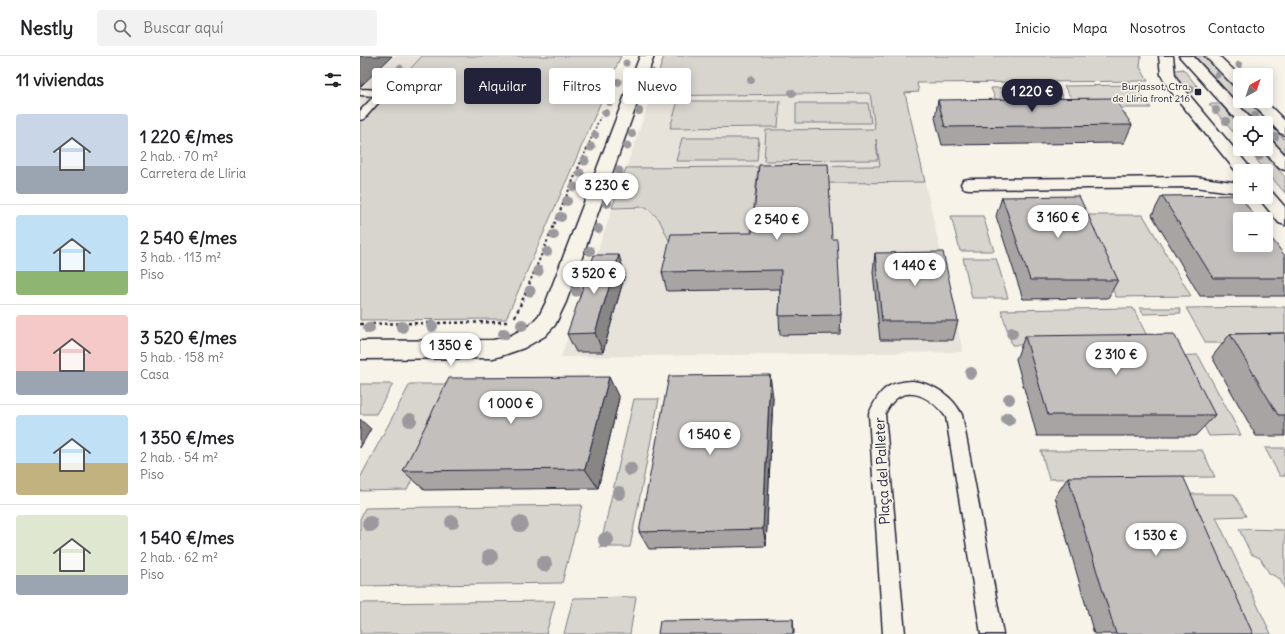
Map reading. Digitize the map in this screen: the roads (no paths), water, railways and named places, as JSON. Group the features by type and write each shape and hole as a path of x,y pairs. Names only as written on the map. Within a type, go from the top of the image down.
{"street":[{"path":"360,350 493,349 507,346 531,335 541,328 548,319 553,308 648,56"},
{"path":"1166,56 1168,75 1174,86 1239,164"},
{"path":"1186,56 1241,116"},
{"path":"1212,56 1233,77"},
{"path":"1263,108 1285,130"},
{"path":"1273,152 1285,165"},
{"path":"1195,182 1229,175 1234,166 1234,161 1230,153"},
{"path":"970,184 1195,182 1233,187"},
{"path":"1272,204 1285,219"}],"lane":[{"path":"360,92 381,94 360,117"},
{"name":"Plaça del Palleter","path":"894,634 877,414 883,402 891,393 900,388 912,387 924,388 936,395 946,404 954,415 992,634"}],"place":[{"name":"Burjassot, Ctra. de Llíria front 216","path":"1198,92"}]}
